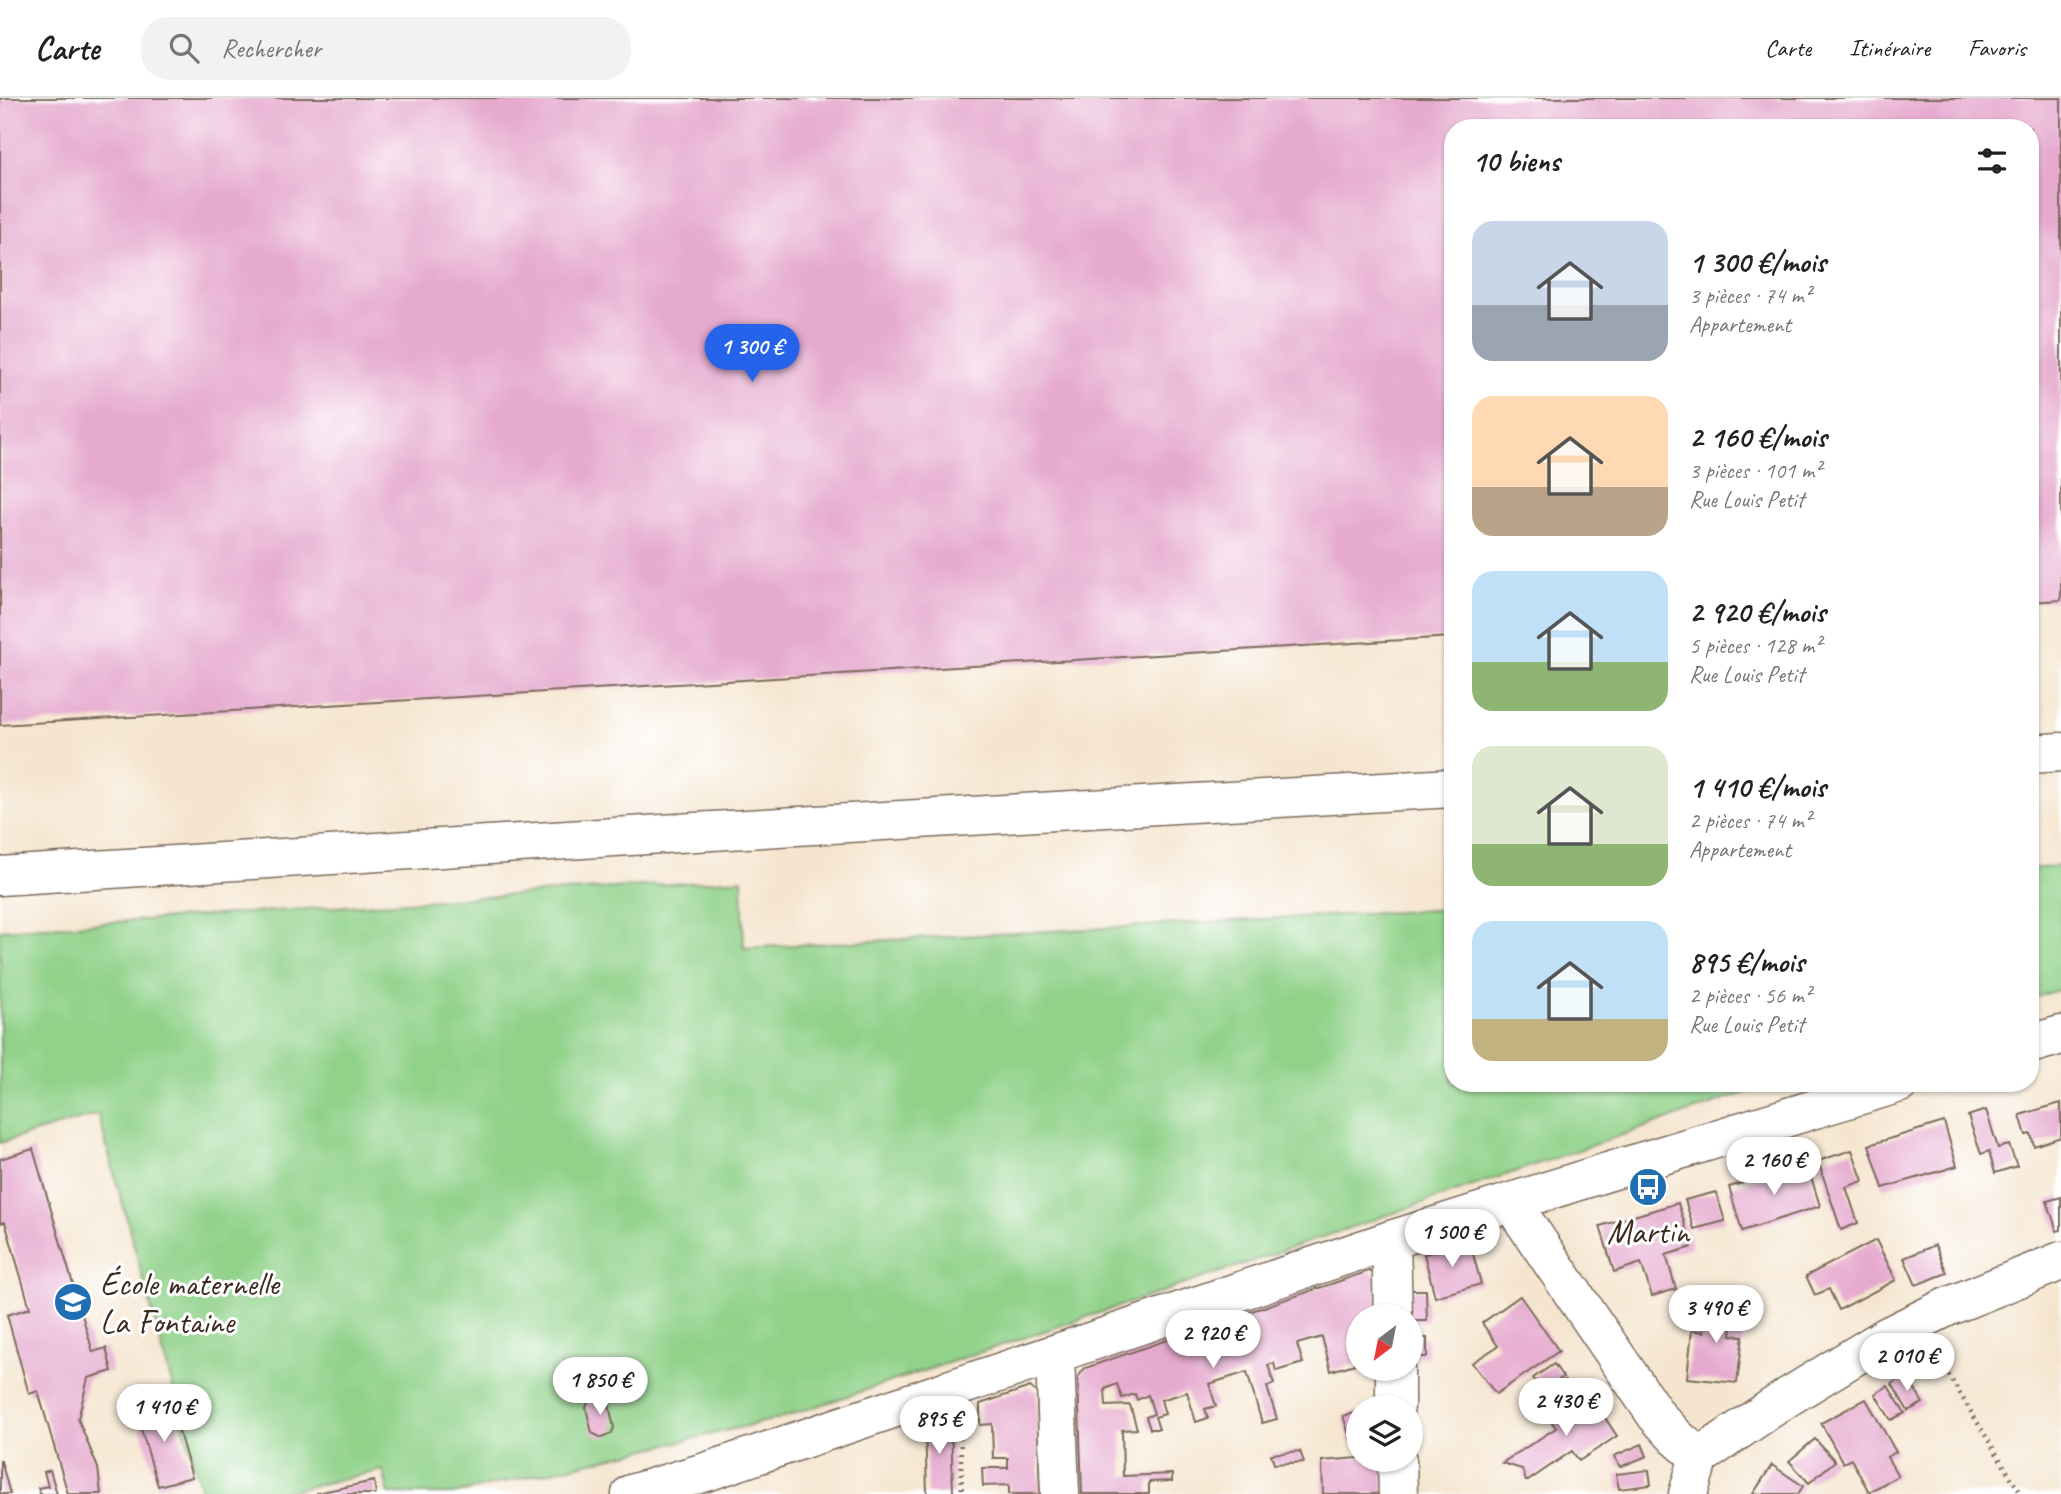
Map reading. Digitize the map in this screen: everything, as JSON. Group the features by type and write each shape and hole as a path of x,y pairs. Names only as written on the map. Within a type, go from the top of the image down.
{"street":[{"path":"2039,753 2061,752"},
{"path":"0,876 1444,788"},
{"path":"2039,1041 2061,1035"},
{"path":"651,1491 1391,1240 1871,1092"},
{"path":"1511,1202 1656,1415 1699,1457"},
{"path":"1391,1240 1393,1304"},
{"path":"1688,1494 1699,1457 1788,1397 1857,1354 1916,1322 2061,1261"},
{"path":"1055,1355 1059,1494"},
{"path":"1397,1472 1398,1494"}],"path":[{"path":"1916,1322 2021,1494"},
{"path":"954,1389 960,1426 962,1494"}],"green space":[{"path":"2061,866 2061,989 2039,996 2039,868"},
{"path":"742,879 744,948 1444,909 1444,1092 1749,1092 1141,1299 781,1418 453,1494 389,1494 383,1470 276,1494 202,1494 98,1114 0,1143 0,930"}],"building":[{"path":"0,98 2061,98 2061,600 2039,601 2039,119 1444,119 1444,637 0,725"},
{"path":"2061,1103 2061,1137 2034,1146 2031,1134 2026,1135 2020,1115"},
{"path":"1986,1110 1998,1148 2009,1145 2017,1166 1995,1173 1989,1151 1981,1154 1968,1116"},
{"path":"1944,1122 1957,1166 1883,1188 1869,1145"},
{"path":"33,1149 93,1352 106,1348 112,1371 88,1378 78,1419 98,1468 101,1494 68,1494 38,1391 29,1394 7,1315 30,1308 5,1222 0,1223 0,1159"},
{"path":"1852,1150 1863,1181 1846,1187 1858,1223 1841,1230 1818,1161"},
{"path":"1807,1164 1820,1206 1742,1231 1729,1187"},
{"path":"1716,1192 1725,1221 1694,1229 1685,1200"},
{"path":"2061,1197 2061,1230 2057,1231 2047,1201"},
{"path":"1678,1203 1692,1247 1666,1255 1676,1289 1652,1296 1641,1263 1614,1272 1600,1226"},
{"path":"1876,1240 1896,1280 1839,1310 1829,1289 1815,1295 1806,1276"},
{"path":"1470,1242 1481,1284 1435,1297 1424,1254"},
{"path":"1935,1245 1947,1273 1916,1285 1904,1258"},
{"path":"1369,1271 1378,1276 1379,1304 1346,1304 1346,1367 1331,1371 1322,1337 1297,1344 1303,1363 1276,1371 1274,1363 1268,1365 1274,1384 1267,1387 1277,1419 1262,1423 1247,1372 1209,1384 1216,1406 1205,1409 1208,1418 1196,1422 1187,1392 1161,1400 1165,1414 1155,1417 1159,1429 1150,1429 1146,1417 1154,1414 1148,1395 1137,1400 1135,1394 1122,1398 1117,1384 1105,1389 1106,1406 1130,1405 1137,1429 1122,1430 1123,1476 1172,1474 1172,1481 1149,1482 1149,1494 1082,1494 1078,1377 1085,1368"},
{"path":"1408,1290 1426,1290 1427,1321 1423,1321 1423,1304 1409,1304"},
{"path":"1520,1296 1559,1351 1496,1394 1472,1363 1498,1346 1482,1323"},
{"path":"1708,1297 1735,1300 1731,1335 1743,1336 1737,1383 1687,1378 1692,1330 1704,1332"},
{"path":"1423,1338 1427,1338 1427,1357 1423,1357"},
{"path":"1554,1364 1563,1377 1542,1392 1533,1378"},
{"path":"1906,1375 1923,1403 1908,1411 1892,1384"},
{"path":"1565,1380 1573,1391 1553,1404 1546,1394"},
{"path":"1888,1386 1905,1413 1891,1420 1875,1394"},
{"path":"1030,1387 1037,1393 1040,1494 1009,1494 1009,1485 983,1486 982,1468 1008,1468 1008,1458 993,1458 992,1424 980,1425 980,1404"},
{"path":"1588,1392 1617,1436 1579,1461 1572,1451 1528,1481 1522,1469 1502,1463 1556,1428 1549,1418"},
{"path":"592,1397 608,1400 614,1428 611,1434 602,1438 592,1433 586,1408"},
{"path":"1866,1399 1896,1452 1887,1457 1898,1476 1869,1492 1851,1459 1843,1463 1821,1423"},
{"path":"170,1401 192,1477 158,1486 136,1412"},
{"path":"944,1415 951,1421 953,1494 927,1494 925,1421"},
{"path":"1815,1439 1835,1461 1809,1483 1789,1461"},
{"path":"1642,1444 1647,1456 1620,1467 1614,1456"},
{"path":"1300,1451 1304,1462 1274,1464 1271,1454"},
{"path":"1346,1459 1346,1472 1384,1472 1385,1494 1323,1494 1322,1461"},
{"path":"1,1461 10,1494 0,1494"},
{"path":"1772,1465 1803,1486 1798,1494 1753,1494"},
{"path":"50,1470 57,1494 40,1494 38,1488 48,1486 44,1472"},
{"path":"1649,1470 1651,1485 1619,1489 1616,1474"},
{"path":"374,1481 376,1494 317,1494 317,1493"}],"place":[{"name":"Martin","path":"1648,1187"},
{"name":"École maternelle La Fontaine","path":"73,1302"}]}
